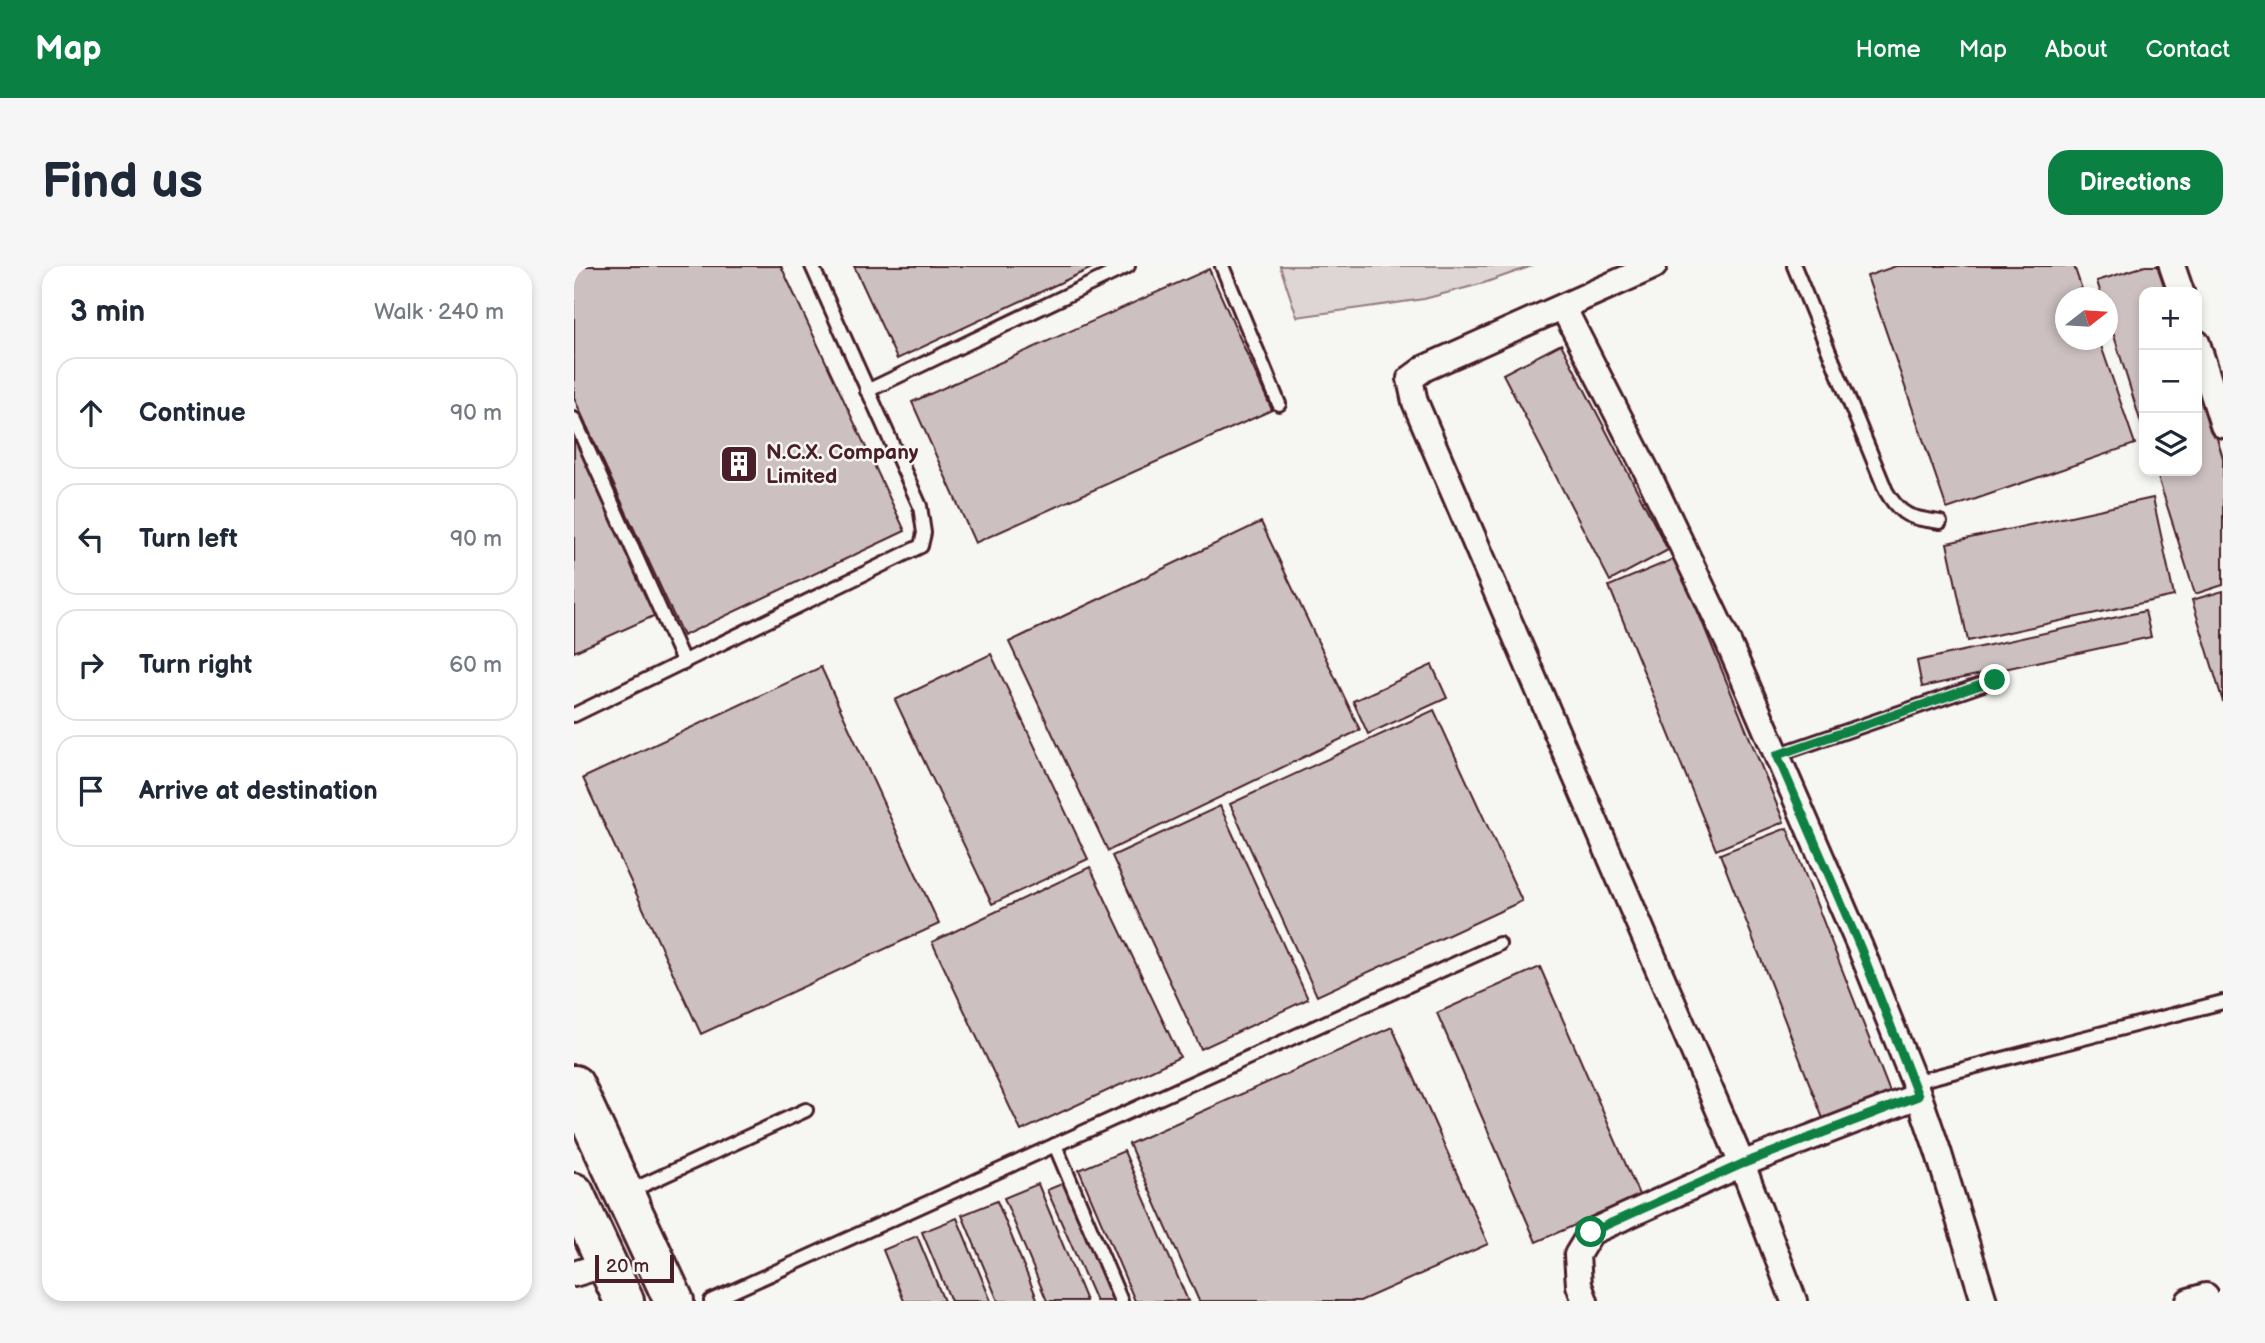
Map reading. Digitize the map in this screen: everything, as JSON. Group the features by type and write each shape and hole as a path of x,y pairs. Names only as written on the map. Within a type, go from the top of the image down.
{"main road":[{"path":"574,1085 674,1301"},
{"path":"574,1192 591,1269 624,1301"}],"street":[{"path":"1654,266 1425,368 1410,379 1415,402 1742,1164 1794,1301"},
{"path":"2172,266 2179,287"},
{"path":"1563,307 1647,472 1728,642 1860,947 1938,1151 1984,1301"},
{"path":"2199,350 2223,425"},
{"path":"1585,1301 1578,1285 1577,1255 1591,1232 1916,1089"}],"lane":[{"path":"574,715 921,546 924,533 920,506 811,266"},
{"path":"867,391 1128,266"},
{"path":"1222,266 1279,404"},
{"path":"1794,266 1886,491 1897,509 1916,519 1940,522"},
{"path":"574,419 684,663"},
{"path":"1777,755 1995,680"},
{"path":"711,1301 1499,944"},
{"path":"1916,1089 2223,1002"},
{"path":"624,1194 806,1110"},
{"path":"1055,1145 1121,1301"}],"shaded area":[{"path":"1280,266 1532,266 1484,283 1424,299 1297,317"}],"building":[{"name":"N.C.X. Company Limited","path":"574,266 781,266 905,531 683,636 574,398"},
{"path":"854,266 1096,266 897,359"},
{"path":"1896,266 2074,266 2081,287 2055,287 2055,350 2102,350 2135,444 1947,509 1867,276"},
{"path":"2145,266 2163,266 2169,287 2139,287 2139,417 2118,348 2118,287 2099,287 2097,281"},
{"path":"1209,269 1272,410 975,543 912,402"},
{"path":"1561,344 1668,550 1610,581 1503,374"},
{"path":"2202,390 2223,458 2223,585 2195,594 2158,476 2202,476"},
{"path":"574,436 656,615 574,652"},
{"path":"2153,498 2174,596 1968,641 1947,543"},
{"path":"1261,522 1360,730 1108,851 1009,642"},
{"path":"1676,558 1784,822 1716,850 1609,586"},
{"path":"2223,591 2223,702 2192,600"},
{"path":"2145,611 2151,637 1922,687 1917,661"},
{"path":"991,654 1088,859 992,904 895,700"},
{"path":"1432,665 1447,698 1368,734 1353,701"},
{"path":"821,667 939,924 701,1034 583,778"},
{"path":"1434,710 1522,901 1317,996 1230,804"},
{"path":"1220,806 1308,999 1201,1049 1112,856"},
{"path":"1787,828 1891,1095 1824,1121 1720,854"},
{"path":"1090,867 1180,1057 1021,1131 932,942"},
{"path":"1540,967 1640,1197 1536,1242 1437,1013"},
{"path":"1392,1027 1488,1244 1360,1301 1199,1301 1129,1144"},
{"path":"1124,1151 1188,1301 1135,1301 1079,1170"},
{"path":"1064,1183 1116,1301 1096,1301 1047,1190"},
{"path":"1038,1184 1086,1301 1047,1301 1004,1198"},
{"path":"997,1201 1038,1301 998,1301 962,1215"},
{"path":"957,1218 991,1301 951,1301 922,1232"},
{"path":"917,1236 944,1301 904,1301 883,1250"}],"place":[{"name":"N.C.X. Company Limited","path":"739,464"}],"route":[{"path":"1591,1232 1742,1164 1918,1096 1860,947 1777,755 1995,680"}]}
